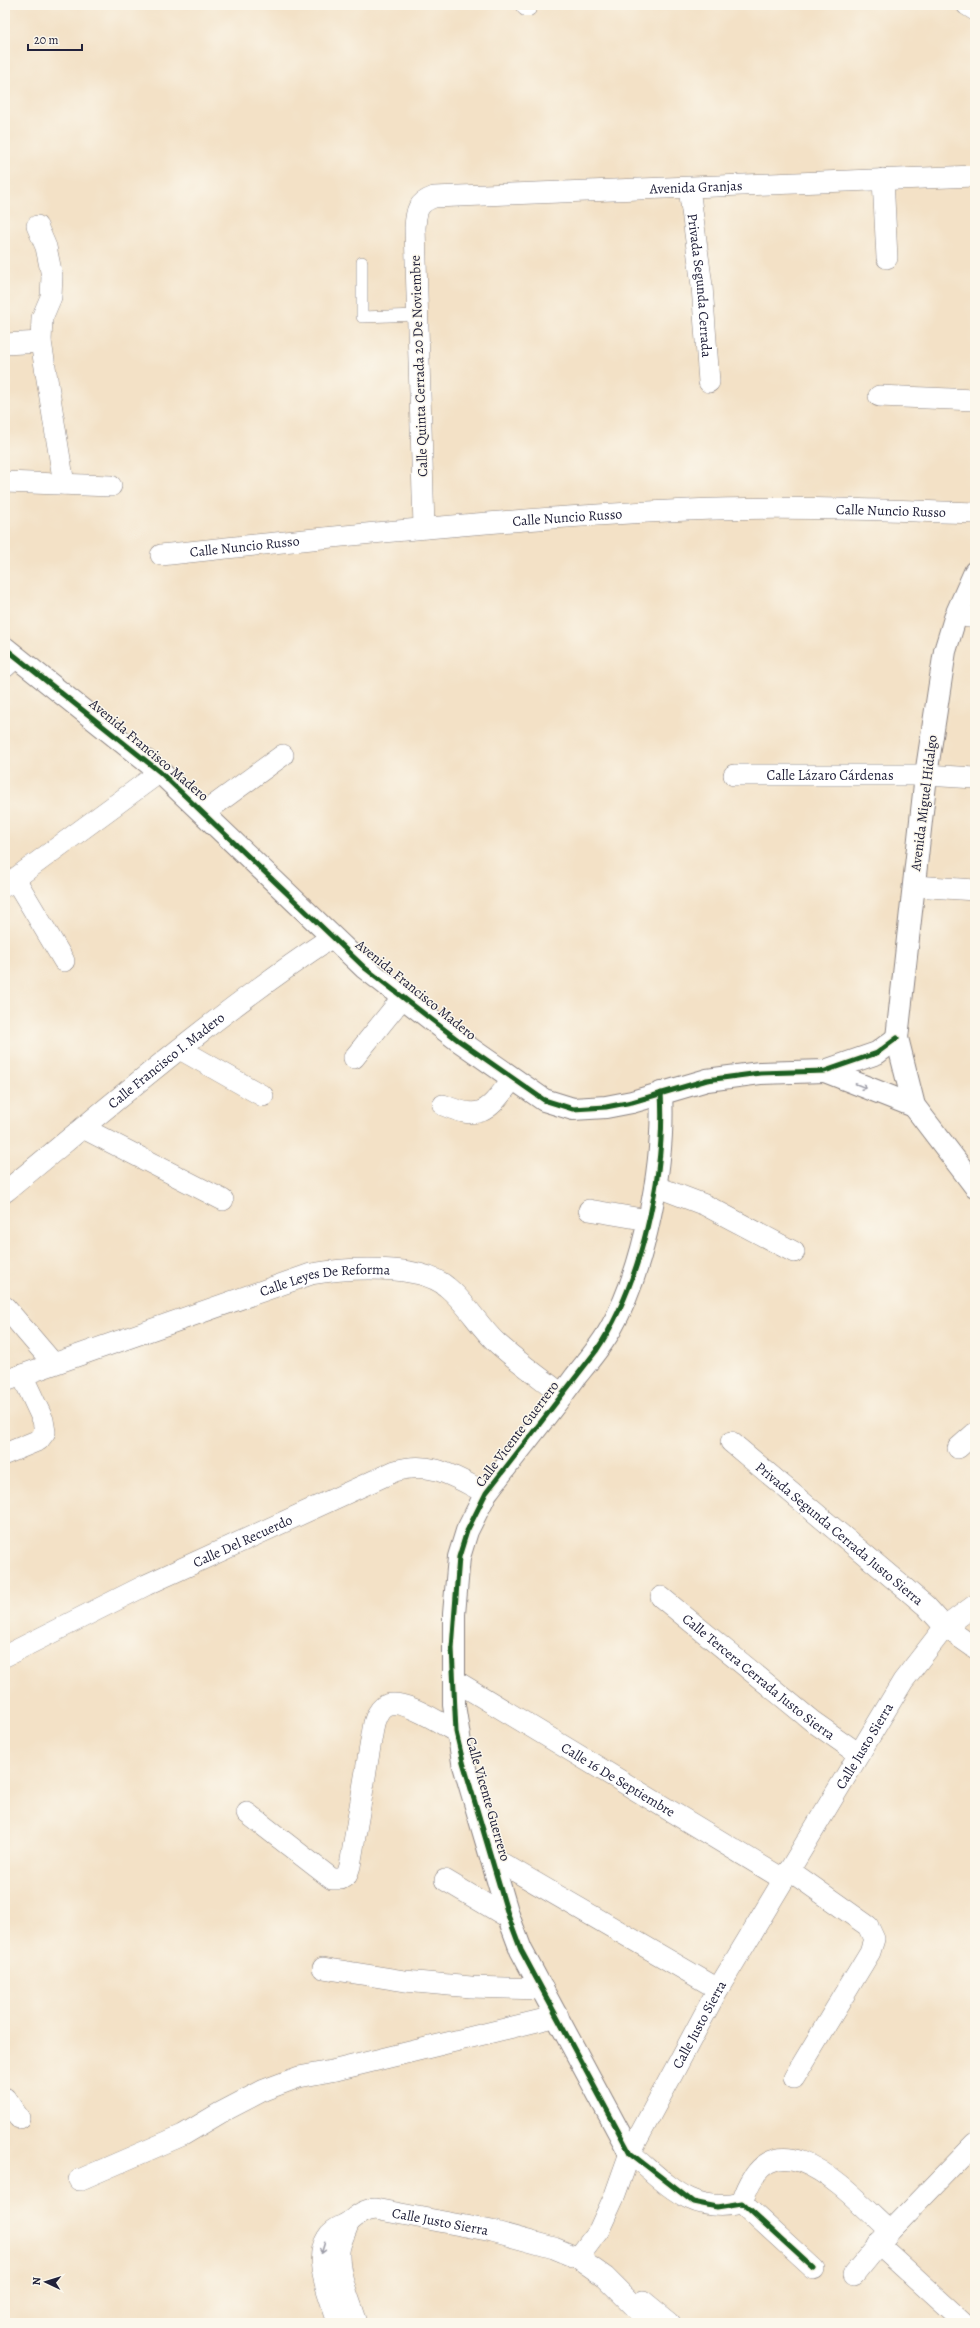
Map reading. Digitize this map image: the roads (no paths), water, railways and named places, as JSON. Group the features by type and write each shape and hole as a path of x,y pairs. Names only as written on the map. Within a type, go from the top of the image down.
{"street":[{"path":"967,5 975,10"},
{"name":"Avenida Granjas","path":"419,205 434,197 975,176"},
{"path":"883,179 887,258"},
{"name":"Privada Segunda Cerrada","path":"689,188 702,286 709,382"},
{"name":"Calle Quinta Cerrada 20 De Noviembre","path":"419,205 414,228 424,527"},
{"path":"37,226 46,247 52,276 51,297 42,318 41,342 64,484"},
{"path":"5,344 41,342"},
{"path":"879,396 975,400"},
{"path":"5,482 111,486"},
{"name":"Calle Nuncio Russo","path":"161,555 424,527 688,510 842,508 975,513"},
{"name":"Avenida Miguel Hidalgo","path":"897,1038 926,775 945,651 965,617 975,572"},
{"name":"Avenida Francisco Madero","path":"9,657 160,772 205,812 365,968 512,1080 544,1100 573,1109 606,1107 707,1080 752,1074 825,1071 878,1053 897,1038"},
{"path":"205,812 283,755"},
{"path":"64,961 10,882 160,772"},
{"name":"Calle Lázaro Cárdenas","path":"734,775 926,775 975,778"},
{"path":"914,886 975,890"},
{"name":"Calle Francisco I. Madero","path":"8,1184 83,1128 274,975 332,937"},
{"path":"354,1058 403,997"},
{"path":"897,1038 914,1106 975,1186"},
{"path":"180,1049 263,1096"},
{"name":"Avenida Francisco Madero","path":"825,1071 914,1106"},
{"path":"443,1105 462,1114 478,1113 491,1107 512,1080"},
{"name":"Calle Vicente Guerrero","path":"630,2153 558,2016 521,1950 509,1918 463,1762 456,1732 454,1614 459,1557 467,1531 486,1494 610,1330 631,1282 648,1220 655,1186 662,1111 661,1093"},
{"path":"83,1128 223,1200"},
{"path":"655,1186 705,1205 794,1252"},
{"path":"589,1210 648,1220"},
{"name":"Calle Leyes De Reforma","path":"13,1378 311,1274 339,1269 400,1271 432,1278 447,1286 498,1344 562,1395"},
{"path":"5,1307 53,1363"},
{"path":"5,1454 39,1440 45,1432 43,1420 13,1378"},
{"path":"958,1448 975,1433"},
{"name":"Privada Segunda Cerrada Justo Sierra","path":"731,1442 926,1606 945,1627 975,1648"},
{"name":"Calle Del Recuerdo","path":"5,1656 146,1586 395,1471 419,1466 443,1471 486,1494"},
{"name":"Calle Tercera Cerrada Justo Sierra","path":"661,1597 812,1721 859,1754"},
{"name":"Calle Justo Sierra","path":"338,2323 322,2267 321,2253 327,2237 335,2229 349,2222 356,2215 366,2209 375,2209 492,2231 554,2248 578,2258 599,2230 615,2195 630,2153 718,1989 903,1681 945,1627 975,1605"},
{"name":"Calle 16 De Septiembre","path":"454,1680 786,1875 868,1926 874,1939 870,1952 794,2078"},
{"path":"247,1813 332,1879 341,1880 347,1875 350,1866 374,1723 383,1707 391,1704 402,1704 456,1732"},
{"path":"491,1856 718,1989"},
{"path":"445,1880 509,1918"},
{"path":"323,1968 405,1981 471,1988 543,1989"},
{"path":"79,2180 182,2135 239,2103 299,2077 336,2070 558,2016"},
{"path":"5,2098 19,2118"},
{"path":"854,2275 884,2237 973,2149"},
{"path":"630,2153 693,2202 718,2207 742,2203"},
{"path":"742,2203 748,2184 759,2169 769,2161 797,2159 811,2164 834,2182 965,2323"},
{"path":"742,2203 814,2269"},
{"path":"349,2222 339,2250 340,2263 342,2276 358,2323"},
{"path":"578,2258 656,2310 670,2323"},
{"path":"605,2277 651,2323"}],"lane":[{"path":"362,262 362,317 418,315"}]}
